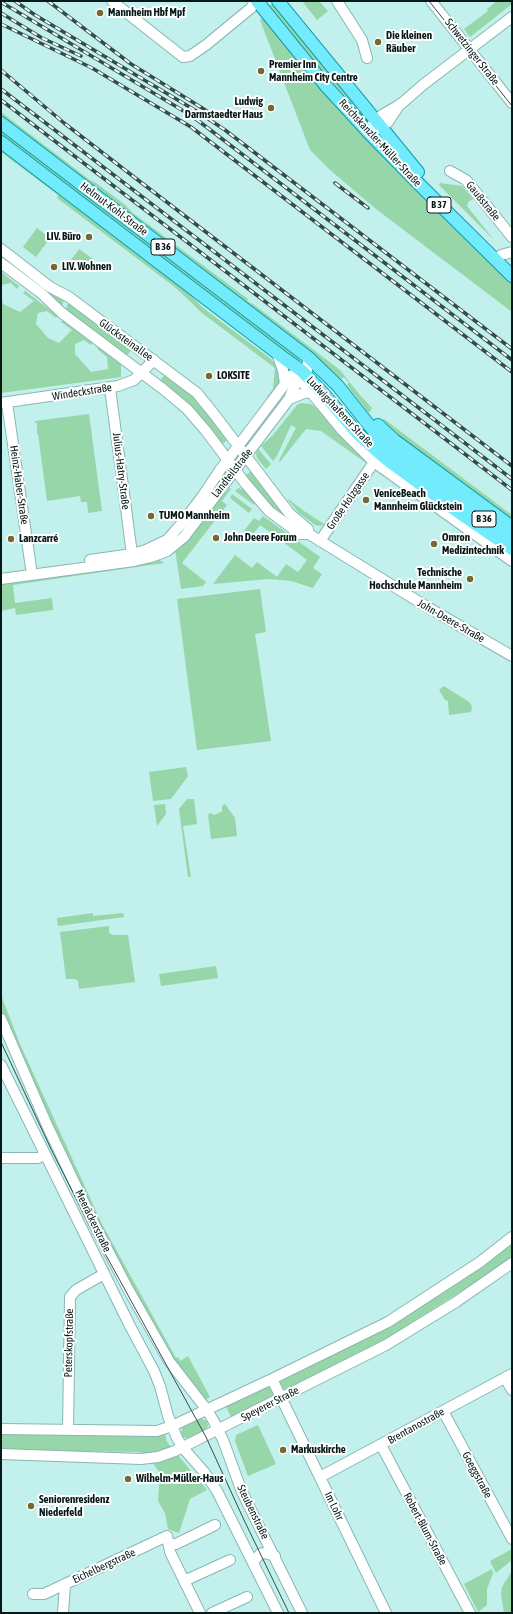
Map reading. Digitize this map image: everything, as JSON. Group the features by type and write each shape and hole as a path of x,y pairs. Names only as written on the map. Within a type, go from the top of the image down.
{"main road":[{"name":"Reichskanzler-Müller-Straße","path":"256,1 326,86 368,132 512,276"},
{"name":"Reichskanzler-Müller-Straße","path":"278,1 428,183 507,253 512,265"},
{"name":"Helmut-Kohl-Straße","path":"1,123 309,358 321,369"},
{"name":"Helmut-Kohl-Straße","path":"1,142 281,356 301,373"},
{"path":"309,358 324,365 335,375 372,420 394,440 512,527"},
{"name":"Ludwigshafener Straße","path":"321,369 338,386 377,436 409,465 512,538"},
{"name":"Ludwigshafener Straße","path":"301,373 346,422 386,459 458,512 512,549"}],"street":[{"path":"112,1 183,57 190,56 206,44 251,8 256,1"},
{"path":"337,1 362,40 367,58"},
{"name":"Schwetzinger Straße","path":"431,1 512,102"},
{"path":"368,132 378,124 392,117 401,104 424,84 512,17"},
{"name":"Gaußstraße","path":"450,170 466,180 512,238"},
{"name":"Glücksteinallee","path":"1,249 50,287 69,297 197,393 238,446"},
{"name":"Glücksteinallee","path":"1,263 41,293 58,309 172,396 194,416 227,460"},
{"path":"281,356 285,384"},
{"name":"Landteilstraße","path":"1,579 134,561 166,551 184,536 289,399 309,358"},
{"name":"Windeckstraße","path":"4,403 110,388 128,383 142,373 154,360"},
{"path":"301,373 321,369"},
{"name":"Landteilstraße","path":"1,573 132,554 159,544 176,532 227,460 285,384 301,373"},
{"name":"Julius-Hatry-Straße","path":"110,388 132,554"},
{"path":"289,399 317,392 342,430 374,462"},
{"name":"Heinz-Haber-Straße","path":"4,403 31,568"},
{"path":"227,431 237,432 253,426"},
{"name":"John-Deere-Straße","path":"238,446 290,515 308,529 309,534"},
{"name":"John-Deere-Straße","path":"227,460 270,511 300,534 309,534 422,604 512,656"},
{"name":"Große Holzgasse","path":"320,542 374,462 512,562"},
{"path":"221,488 233,484 245,483"},
{"name":"Meeräckerstraße","path":"1,1019 5,1036 111,1258 169,1361 207,1410"},
{"name":"Meeräckerstraße","path":"1,1065 157,1379 172,1426"},
{"path":"1,1158 38,1158 45,1155"},
{"name":"Speyerer Straße","path":"1,1429 157,1431 172,1426 388,1322 480,1262 512,1237"},
{"name":"Speyerer Straße","path":"1,1454 141,1459 158,1457 183,1448 386,1345 456,1302 512,1263"},
{"name":"Peterskopfstraße","path":"68,1430 70,1298 76,1290 104,1274"},
{"path":"130,1326 141,1332 150,1327"},
{"path":"509,1376 512,1390"},
{"name":"Brentanostraße","path":"320,1477 509,1376"},
{"name":"Im Lohr","path":"272,1379 386,1613"},
{"name":"Steubenstraße","path":"207,1410 219,1431 242,1492 302,1613"},
{"name":"Goeggstraße","path":"443,1411 512,1539"},
{"name":"Steubenstraße","path":"172,1426 183,1448 211,1481 278,1613"},
{"name":"Robert-Blum-Straße","path":"381,1445 470,1613"},
{"name":"Eichelbergstraße","path":"33,1594 44,1594 65,1585 167,1536 169,1544 176,1544 215,1525"},
{"path":"169,1544 170,1552 200,1613"},
{"path":"253,1562 260,1554 265,1553 275,1556"},
{"path":"184,1581 230,1560"},
{"path":"63,1613 65,1585"},
{"path":"212,1613 247,1597"}],"green space":[{"path":"302,1 319,1 328,11 317,20"},
{"path":"497,1 512,1 512,4 470,37 464,29 488,11 487,9"},
{"path":"274,3 368,119 365,118 326,77 266,7"},
{"path":"264,17 480,251 512,282 512,312 376,209 329,169 310,150 260,20"},
{"path":"1,112 248,299 247,301 340,370 372,408 369,413 347,385 349,383 344,377 341,379 324,363 1,116"},
{"path":"1,129 297,356 301,364 1,136"},
{"path":"1,149 187,291 202,307 271,359 277,366 280,382 278,387 269,397 267,397 273,389 275,368 202,313 176,288 57,198 58,195 1,152"},
{"path":"440,183 462,186 473,199 468,202 467,206 494,240 439,185"},
{"path":"37,228 50,238 36,257 23,247"},
{"path":"79,249 93,259 85,271 71,260"},
{"path":"1,252 65,297 61,309 1,260"},
{"path":"1,272 19,286 17,289 11,283 1,285"},
{"path":"25,291 58,316 56,318 47,311 38,313 36,324 48,338 59,343 72,330 61,322 63,320 93,342 91,345 84,340 75,344 75,354 91,372 108,369 107,357 97,349 99,347 121,363 121,377 1,393 1,295 3,304 20,312 34,301 23,293"},
{"path":"69,300 133,348 125,358 65,312"},
{"path":"166,373 191,391 230,438 220,446 158,383"},
{"path":"301,403 311,404 321,412 341,437 366,460 366,463 321,431 306,429 279,463 280,458 296,428 291,425 277,456 273,461 261,446 273,435 297,405"},
{"path":"89,414 102,511 88,513 87,502 81,502 80,496 47,501 37,434 37,423 35,423 35,421"},
{"path":"384,419 512,515 512,523 378,422"},
{"path":"258,449 271,464 266,469 257,458 256,454"},
{"path":"253,470 305,531 266,504 243,477"},
{"path":"230,488 231,489 222,501 227,505 182,563 206,582 203,586 181,589 175,549"},
{"path":"238,488 244,490 255,503 254,505 235,491"},
{"path":"232,494 252,509 249,513 230,498"},
{"path":"288,499 324,524 321,526 315,525 298,512"},
{"path":"263,516 320,557 313,568 322,574 313,588 291,581 268,579 213,584 235,555 252,568 257,562 277,577 286,564 298,572 307,560 260,525 251,537 243,532 254,518 259,521"},
{"path":"157,558 164,563 13,585 15,603 52,598 53,610 16,615 15,608 1,611 1,581"},
{"path":"260,589 266,632 255,634 271,741 197,750 177,599"},
{"path":"444,686 469,702 472,706 471,712 449,715 448,701 445,700 439,690"},
{"path":"186,767 188,776 171,799 153,801 149,772"},
{"path":"187,799 194,799 197,824 183,826 191,877 188,877 179,809"},
{"path":"165,804 166,814 157,826 154,805"},
{"path":"225,804 235,818 237,836 211,839 208,815 210,813 214,815 219,813 222,811 222,806"},
{"path":"93,913 93,916 123,913 124,917 58,926 57,918"},
{"path":"109,926 109,933 113,935 128,935 135,982 79,989 78,981 75,979 66,979 60,932"},
{"path":"216,966 218,978 161,986 159,974"},
{"path":"1,995 20,1044 102,1224 176,1358 178,1357 180,1361 188,1356 210,1397 205,1400 170,1359 125,1279 9,1032 1,1011"},
{"path":"512,1243 512,1257 505,1263 383,1341 231,1417 225,1404 277,1383 389,1326 481,1267"},
{"path":"199,1418 207,1421 208,1425 206,1432 190,1439 182,1437 181,1433 183,1426"},
{"path":"258,1425 276,1464 248,1476 235,1441 236,1435"},
{"path":"1,1429 164,1431 167,1442 207,1490 190,1499 179,1533 168,1529 165,1513 158,1501 160,1473 149,1458 140,1452 1,1450"},
{"path":"512,1549 512,1560 496,1573 490,1561"},
{"path":"492,1569 493,1573 487,1589 487,1605 478,1612 464,1584"},
{"path":"512,1571 512,1613 504,1613 501,1595 502,1587"}],"tram line":[{"path":"429,1 512,106"},
{"path":"1,1042 51,1149 91,1228 206,1437 289,1613"}],"railway":[{"path":"15,1 35,15 198,112 225,130 512,349"},
{"path":"48,1 131,64 207,111"},
{"path":"1,2 192,116 512,360"},
{"path":"1,13 42,38 81,56"},
{"path":"1,24 92,68 191,127 512,372"},
{"path":"1,70 64,123 512,466"},
{"path":"1,89 512,479"},
{"path":"1,100 512,490"},
{"path":"335,183 368,208"}],"place":[{"name":"Mannheim Hbf Mpf","path":"100,13"},
{"name":"Die kleinen Räuber","path":"378,42"},
{"name":"Premier Inn Mannheim City Centre","path":"261,71"},
{"name":"Ludwig Darmstaedter Haus","path":"271,108"},
{"name":"LIV. Büro","path":"89,237"},
{"name":"LIV. Wohnen","path":"54,267"},
{"name":"LOKSITE","path":"209,376"},
{"name":"VeniceBeach Mannheim Glückstein","path":"366,500"},
{"name":"TUMO Mannheim","path":"151,516"},
{"name":"John Deere Forum","path":"216,538"},
{"name":"Lanzcarré","path":"11,539"},
{"name":"Omron Medizintechnik","path":"434,544"},
{"name":"Technische Hochschule Mannheim","path":"470,579"},
{"name":"Markuskirche","path":"283,1450"},
{"name":"Wilhelm-Müller-Haus","path":"128,1479"},
{"name":"Seniorenresidenz Niederfeld","path":"31,1506"}]}
